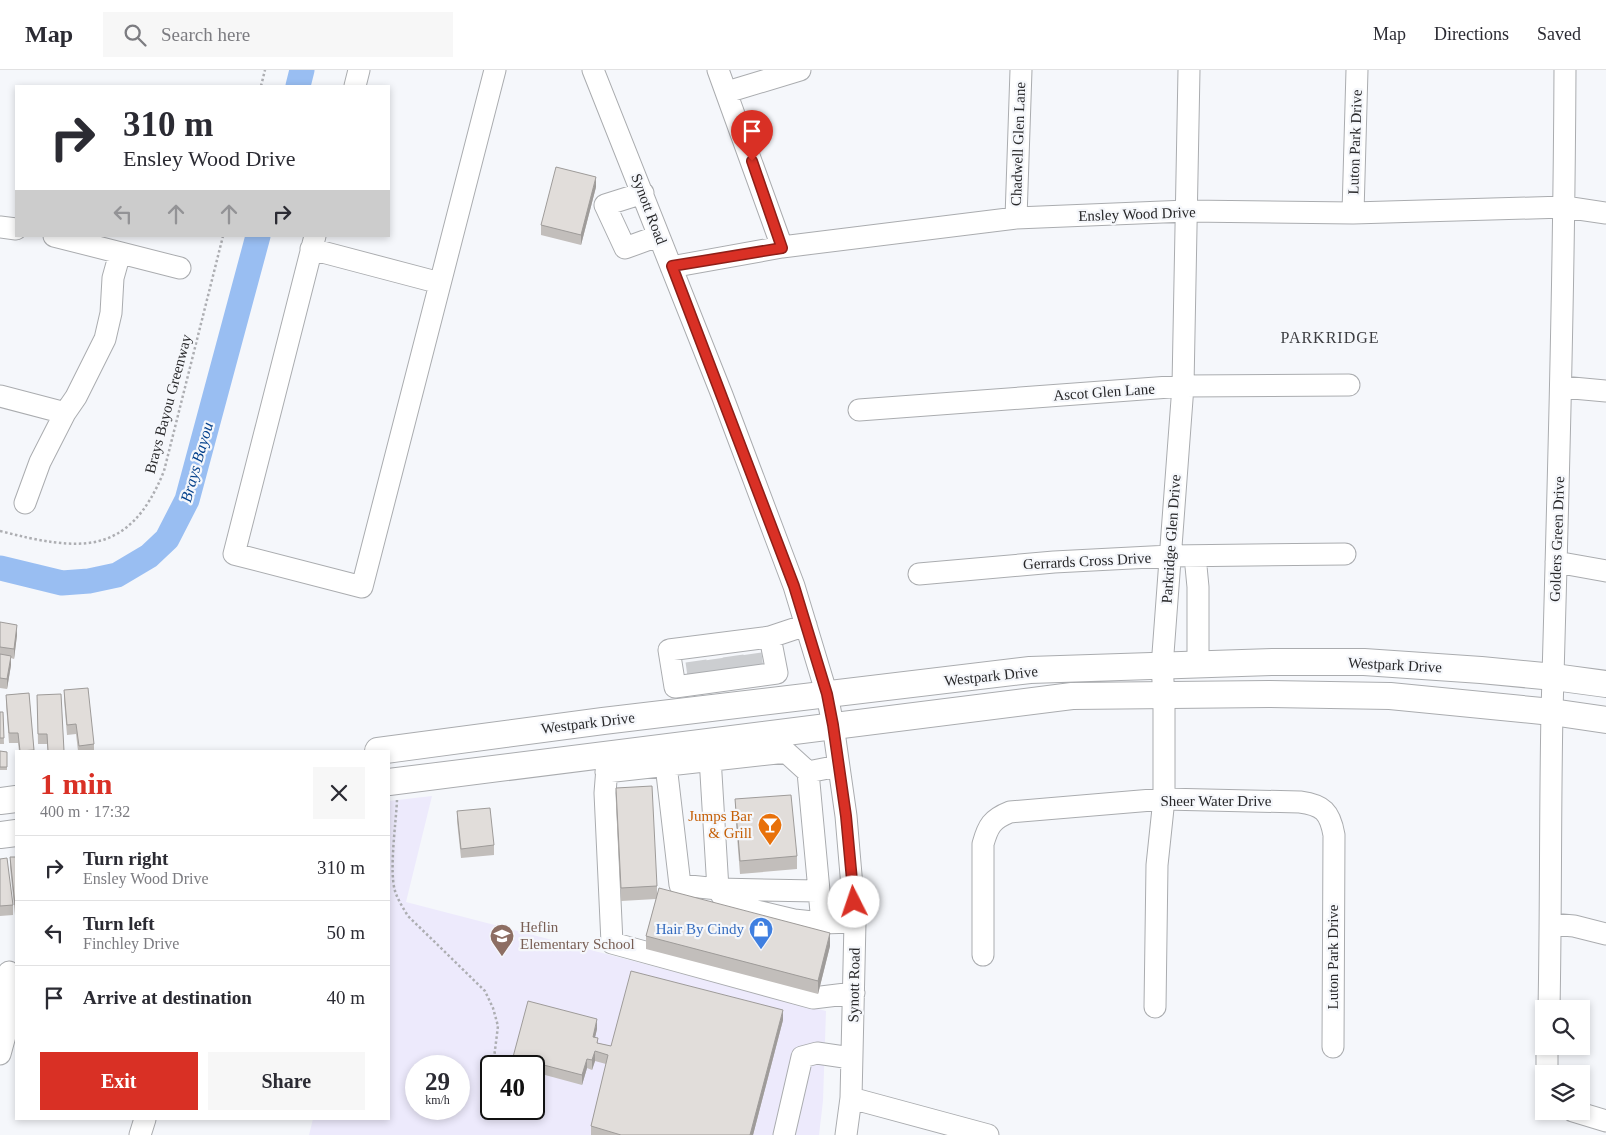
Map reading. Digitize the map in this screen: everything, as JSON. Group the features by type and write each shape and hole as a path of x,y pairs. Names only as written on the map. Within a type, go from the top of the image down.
{"main road":[{"name":"Westpark Drive","path":"386,750 603,721 720,667 827,694 1030,670 1273,662 1364,662 1554,677 1606,684"},
{"name":"Westpark Drive","path":"394,782 607,763 710,751 833,725 1072,696 1269,694 1390,696 1552,712 1606,720"},
{"path":"603,721 607,763"},
{"path":"0,802 15,799"},
{"path":"0,835 15,833"}],"street":[{"path":"355,85 359,70"},
{"path":"440,282 313,243 234,554 362,587 495,70"},
{"name":"Synott Road","path":"594,70 658,236 672,266 794,586 827,694 846,816 855,922 851,1098 846,1135"},
{"path":"718,70 782,248"},
{"path":"727,92 800,70"},
{"name":"Chadwell Glen Lane","path":"1016,218 1021,70"},
{"name":"Parkridge Glen Drive","path":"1155,1007 1157,865 1164,799 1164,695 1162,666 1183,386 1189,70"},
{"name":"Luton Park Drive","path":"1353,213 1357,70"},
{"name":"Golders Green Drive","path":"1548,1000 1551,924 1552,712 1562,387 1565,70"},
{"path":"643,193 605,205 625,248 658,236"},
{"name":"Ensley Wood Drive","path":"672,266 782,248 1016,218 1187,211 1353,213 1565,207 1606,213"},
{"path":"0,227 15,229"},
{"path":"58,237 180,268"},
{"path":"25,503 40,462 65,413 76,397 105,338 111,313 113,278 120,253"},
{"name":"Ascot Glen Lane","path":"859,410 1183,386 1349,385"},
{"path":"1562,387 1606,391"},
{"path":"0,396 65,413"},
{"name":"Gerrards Cross Drive","path":"919,574 1054,562 1170,556 1345,554"},
{"path":"1195,556 1198,587 1198,665"},
{"path":"1556,562 1606,571"},
{"path":"720,667 770,636 806,625"},
{"path":"720,667 777,673 770,636"},
{"path":"822,923 817,891 808,772 786,752 710,751 666,766 607,763 604,793 612,943 813,998 854,993"},
{"path":"710,751 718,889 727,904 794,920 822,923 855,922"},
{"path":"666,766 680,885 718,889 817,891"},
{"path":"808,772 838,766"},
{"name":"Sheer Water Drive","path":"983,954 983,844 986,831 996,818 1010,812 1164,799 1314,803 1324,810 1331,820 1334,835 1333,867"},
{"name":"Luton Park Drive","path":"1333,867 1334,1047"},
{"path":"1551,924 1574,926 1606,934"},
{"path":"0,1054 6,1032 10,972"},
{"path":"784,1135 802,1057 817,1053 851,1058"},
{"path":"851,1098 988,1135"},
{"path":"1590,1116 1606,1121"},
{"path":"140,1135 145,1120"}],"path":[{"path":"261,85 265,70"},
{"name":"Brays Bayou Greenway","path":"0,531 36,540 73,544 91,543 108,538 123,530 137,519 157,489 164,471 223,237"},
{"path":"394,782 395,889 401,905 408,916 484,991 493,1008 498,1026 495,1055"}],"shaded area":[{"name":"Heflin Elementary School","path":"432,796 406,902 826,1011 823,1101 819,1135 309,1135 313,1120 390,1120 390,801"}],"building":[{"path":"556,167 596,177 581,235 541,225"},
{"path":"0,622 17,625 14,649 0,647"},
{"path":"0,654 11,656 7,679 0,678"},
{"path":"88,688 94,744 79,746 76,724 67,725 64,690"},
{"path":"29,693 34,750 20,750 18,733 9,733 6,695"},
{"path":"61,694 64,750 48,750 47,734 38,734 37,695"},
{"path":"0,712 3,712 4,738 0,738"},
{"path":"0,751 7,752 7,767 0,767"},
{"path":"652,786 657,886 621,888 616,788"},
{"path":"791,795 797,856 740,861 735,799"},
{"path":"490,808 494,845 461,849 457,811"},
{"path":"10,857 15,857 15,905"},
{"path":"7,858 13,905 0,906 0,859"},
{"path":"659,888 830,933 818,981 646,936"},
{"path":"631,971 783,1010 750,1135 621,1135 591,1126 608,1055 595,1051 592,1060 587,1059 582,1075 545,1065 545,1055 514,1055 528,1001 597,1019 593,1037 598,1038 597,1043 611,1046"}],"waterway":[{"name":"Brays Bayou","path":"298,85 302,70"},
{"name":"Brays Bayou","path":"0,568 62,583 89,581 117,575 149,556 167,539 187,500 258,237"}],"tunnel":[{"path":"751,654 753,669"},
{"path":"733,656 735,671"},
{"path":"715,659 717,673"},
{"path":"696,661 698,676"}],"place":[{"name":"Jumps Bar & Grill","path":"770,846"},
{"name":"Hair By Cindy","path":"761,950"},
{"name":"Heflin Elementary School","path":"502,957"}],"district":[{"name":"PARKRIDGE","path":"1330,337"}],"route":[{"path":"752,161 782,248 672,266 794,586 827,694 846,816 854,902"}]}
